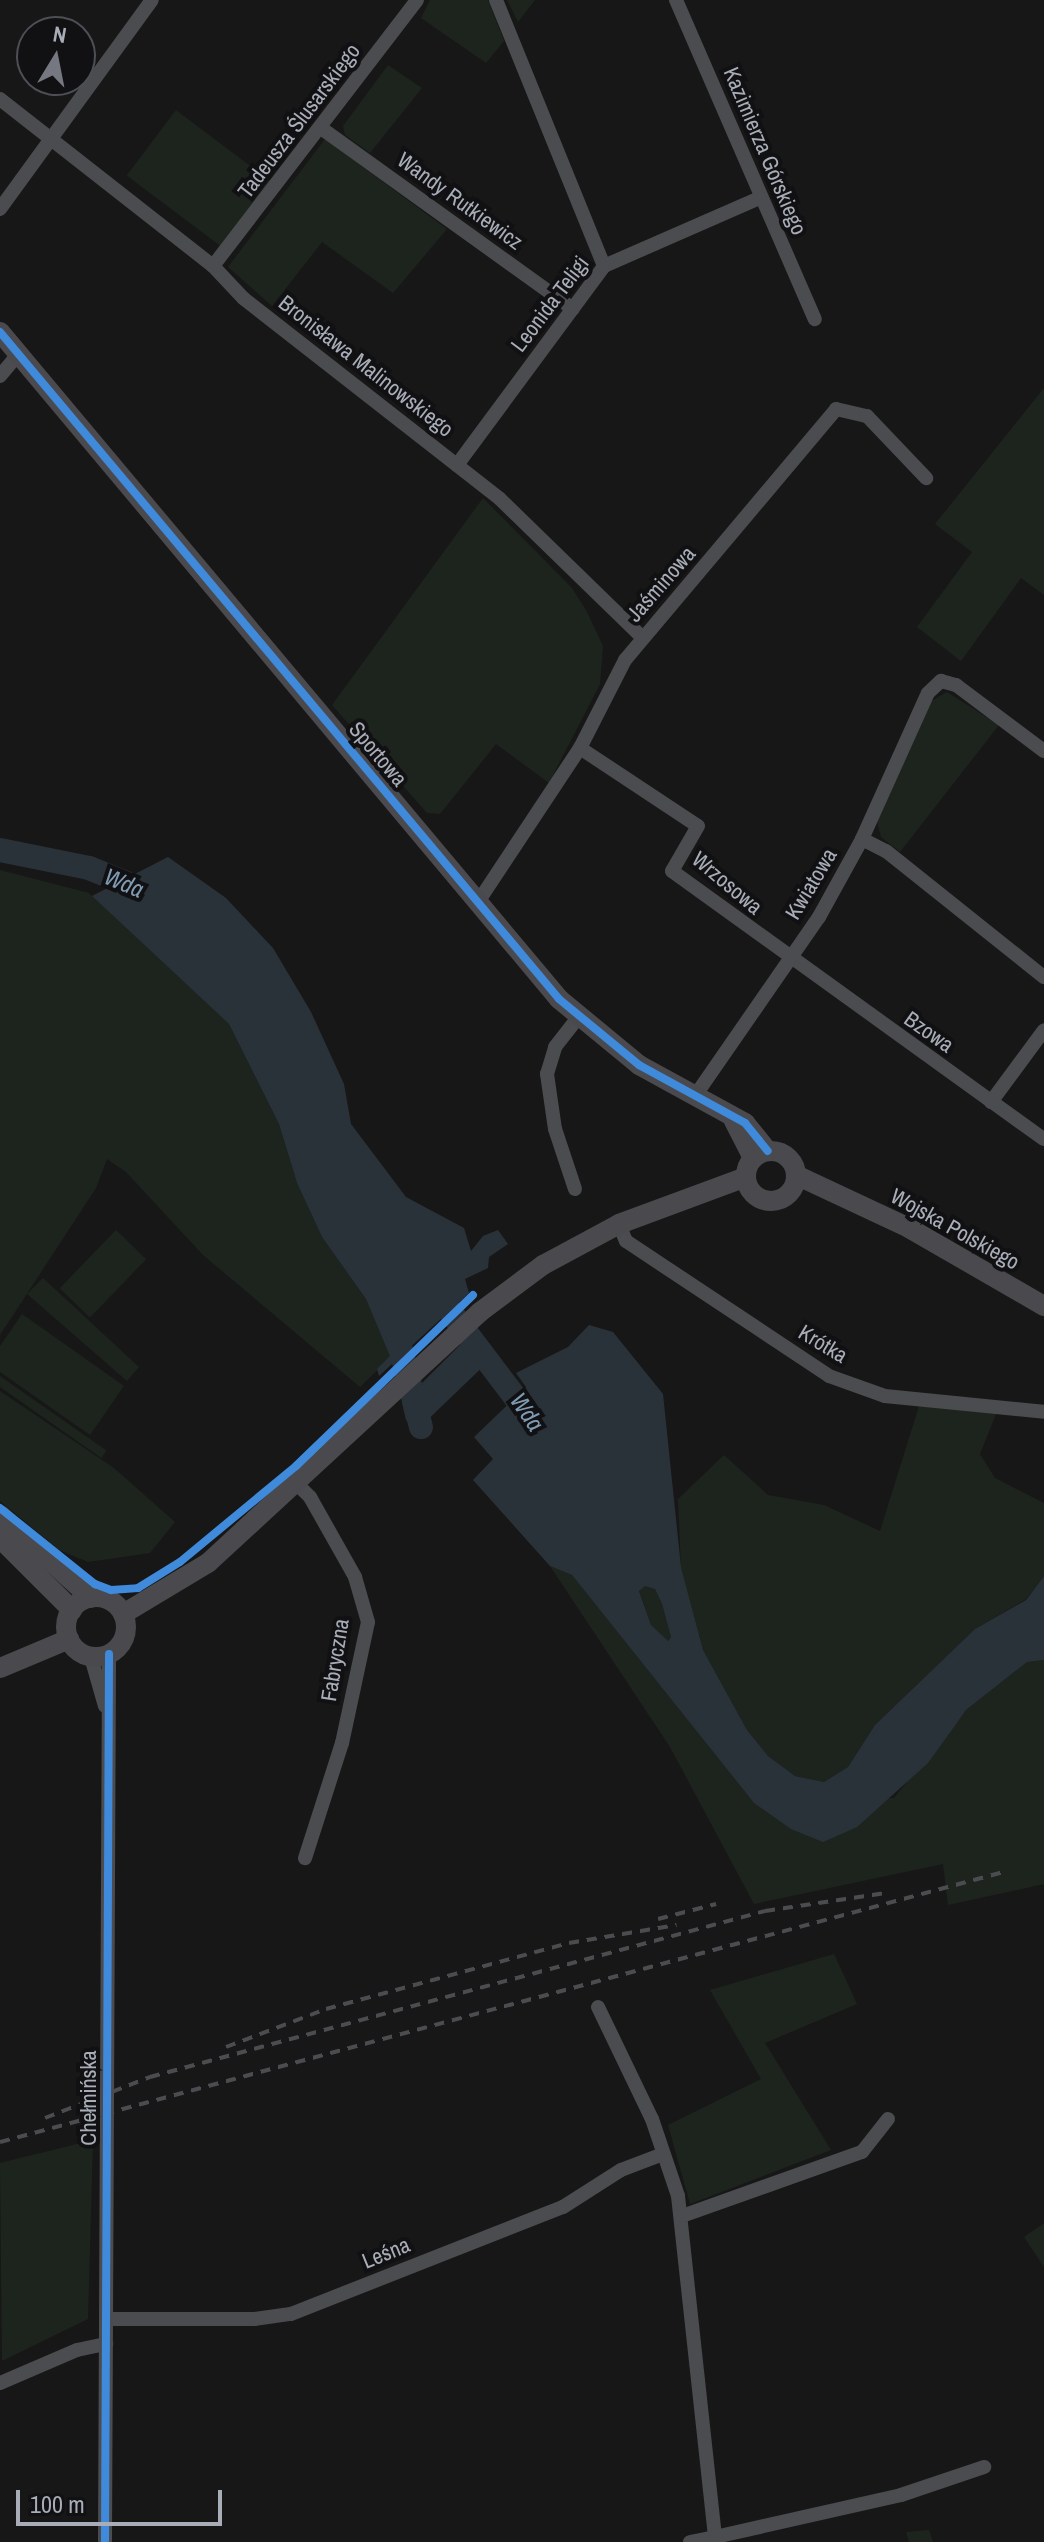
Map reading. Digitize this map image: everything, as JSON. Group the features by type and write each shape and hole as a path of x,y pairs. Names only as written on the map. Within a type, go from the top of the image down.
{"street":[{"path":"0,209 152,0"},
{"name":"Tadeusza Ślusarskiego","path":"213,266 417,0"},
{"path":"496,0 604,266"},
{"name":"Kazimierza Górskiego","path":"676,0 815,319"},
{"name":"Bronisława Malinowskiego","path":"0,99 213,266 243,298 500,499 643,638"},
{"name":"Wandy Rutkiewicz","path":"321,128 573,309"},
{"name":"Leonida Teligi","path":"457,465 604,266 760,198"},
{"name":"Sportowa","path":"0,332 578,1018 639,1065 734,1121 754,1169"},
{"path":"0,376 19,353"},
{"name":"Jaśminowa","path":"478,902 580,748 625,660 836,409 867,416 926,478"},
{"name":"Kwiatowa","path":"695,1096 789,960 862,839 928,693 941,681 956,685 1044,751"},
{"name":"Wrzosowa","path":"580,748 698,826 672,871 789,960"},
{"path":"862,839 886,851 1044,977"},
{"name":"Bzowa","path":"789,960 1044,1139"},
{"path":"575,1189 555,1129 547,1074 555,1047 578,1018"},
{"path":"991,1102 1044,1030"},
{"path":"123,1614 208,1563 503,1294 543,1265 619,1224 690,1200 787,1156 793,1183"},
{"name":"Wojska Polskiego","path":"754,1169 771,1201 793,1183 840,1198 909,1228 1044,1306"},
{"name":"Krótka","path":"619,1224 626,1241 829,1376 885,1396 1044,1412"},
{"name":"Fabryczna","path":"296,1483 310,1497 355,1577 368,1622 342,1743 305,1858"},
{"path":"0,1515 91,1598 110,1600 123,1614 123,1642 100,1656 69,1639"},
{"path":"0,1538 72,1610"},
{"path":"72,1610 91,1598"},
{"path":"69,1639 72,1610"},
{"path":"0,1668 69,1639"},
{"name":"Chełmińska","path":"100,1656 106,1710 105,2542"},
{"path":"598,2007 663,2154 682,2216 715,2540"},
{"path":"682,2216 862,2152 888,2119"},
{"name":"Leśna","path":"106,2319 254,2319 291,2314 563,2207 621,2170 663,2154"},
{"path":"0,2383 77,2350 106,2344"},
{"path":"690,2542 715,2540 901,2495 984,2467"}],"shaded area":[{"path":"430,0 488,0 504,41 486,63 421,18"},
{"path":"507,0 535,0 518,22"},
{"path":"388,65 422,88 370,153 345,135 343,126"},
{"path":"176,110 271,182 222,247 127,175"},
{"path":"325,139 447,229 393,293 322,242 272,306 228,267"},
{"path":"1044,388 1044,595 1021,578 961,661 917,627 972,552 935,524"},
{"path":"483,498 572,588 603,646 600,684 549,783 496,744 440,814 427,813 332,705"},
{"path":"947,692 999,725 900,852 881,837 877,822 931,701"},
{"path":"0,870 89,893 229,1024 279,1124 297,1183 322,1237 366,1299 391,1357 360,1387 203,1255 126,1172 107,1159 96,1188 0,1335"},
{"path":"116,1230 146,1259 90,1317 60,1288"},
{"path":"43,1278 139,1367 127,1381 27,1294"},
{"path":"22,1314 124,1386 90,1435 0,1372 0,1346"},
{"path":"0,1376 106,1451 101,1458 0,1387"},
{"path":"0,1391 114,1468 175,1522 150,1553 88,1562 59,1550 0,1501"},
{"path":"919,1406 996,1414 980,1454 995,1478 1044,1503 1044,1576 1026,1599 975,1629 875,1725 848,1767 824,1782 795,1776 768,1756 747,1730 703,1650 681,1567 678,1499 724,1455 768,1495 824,1505 880,1531"},
{"path":"550,1566 572,1575 754,1803 894,1798 966,1710 1027,1662 1044,1660 1044,1884 948,1905 943,1864 754,1904 670,1747"},
{"path":"645,1585 655,1589 662,1604 671,1637 667,1642 651,1625 639,1590"},
{"path":"834,1954 857,2004 765,2043 831,2150 690,2204 668,2125 761,2079 710,1990"},
{"path":"93,2140 88,2319 2,2361 0,2163"},
{"path":"1044,2223 1044,2267 1024,2237"},
{"path":"929,2530 933,2542 909,2542 906,2532"}],"water":[{"path":"168,857 226,898 273,948 311,1012 344,1084 351,1124 406,1197 464,1228 471,1251 483,1236 498,1230 508,1244 489,1257 488,1268 465,1279 469,1293 379,1376 377,1369 390,1356 366,1299 322,1237 297,1183 279,1124 229,1024 92,896"},
{"path":"589,1325 613,1332 663,1394 681,1567 703,1650 747,1730 768,1756 795,1776 824,1782 848,1767 875,1725 975,1629 1026,1600 1044,1576 1044,1660 1027,1662 966,1710 928,1763 857,1827 823,1842 791,1829 754,1803 572,1575 550,1566 473,1480 493,1459 474,1437 526,1387 516,1373 568,1347","holes":["645,1586 655,1589 671,1637 668,1641 651,1625 639,1591"]},
{"path":"473,1332 493,1357 417,1430 406,1420 402,1403"}],"waterway":[{"name":"Wda","path":"0,850 89,868 151,893"},
{"name":"Wda","path":"431,1286 534,1422"},
{"path":"401,1326 398,1339 421,1427"}],"railway":[{"path":"0,2142 1007,1871"},
{"path":"45,2118 150,2077 765,1911 886,1893"},
{"path":"658,1919 716,1904"},
{"path":"226,2047 326,2009 569,1943 677,1925"}],"cycle path":[{"path":"0,332 559,999 639,1065 745,1123 768,1151"},
{"path":"0,1508 95,1584 111,1590 138,1588 180,1562 296,1466 473,1295"},
{"path":"105,2542 109,1654"}]}
